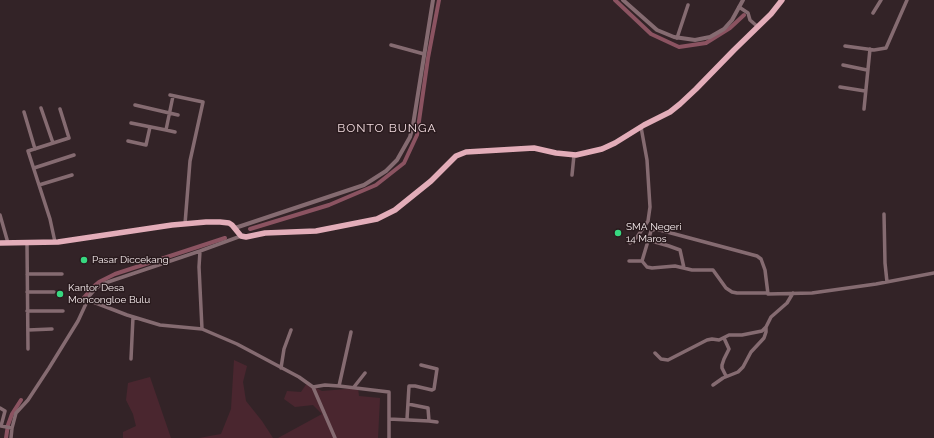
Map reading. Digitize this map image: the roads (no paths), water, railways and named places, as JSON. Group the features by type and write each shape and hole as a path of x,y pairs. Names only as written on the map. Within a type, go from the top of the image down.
{"main road":[{"path":"0,243 55,242 185,224 220,222 232,225 241,236 246,237 265,233 316,231 381,218 395,210 431,181 456,156 469,151 534,148 574,155 609,146 640,127 670,112 680,104 771,14 782,0"}],"street":[{"path":"235,228 364,185 386,171 400,155 412,132 433,0"},
{"path":"623,0 657,30 677,38 695,40 712,36 728,25 741,8 743,0"},
{"path":"873,13 881,0"},
{"path":"845,46 870,49 886,48 907,0"},
{"path":"677,38 688,5"},
{"path":"741,8 748,13 750,20 758,27"},
{"path":"391,45 424,54"},
{"path":"864,109 870,49"},
{"path":"843,66 868,70"},
{"path":"840,87 865,91"},
{"path":"166,130 172,95 203,102 190,161 185,224"},
{"path":"135,105 178,115"},
{"path":"42,108 53,143"},
{"path":"55,242 50,219 28,151 69,138 60,109"},
{"path":"24,112 35,149"},
{"path":"131,123 174,132"},
{"path":"128,141 146,145 150,127"},
{"path":"630,243 636,238 648,221 650,207 647,160 640,127"},
{"path":"34,168 74,155"},
{"path":"572,175 574,155"},
{"path":"39,186 72,175"},
{"path":"884,214 887,282"},
{"path":"0,215 8,243"},
{"path":"642,261 651,231 656,229 757,256 761,259 765,270 767,293"},
{"path":"11,438 10,428 16,413 28,400 61,349 78,321 92,292 101,284 200,252 241,236"},
{"path":"648,240 680,250 684,268"},
{"path":"27,243 28,348"},
{"path":"200,252 199,267 202,329"},
{"path":"629,261 642,261 648,267 658,268 675,266 694,271 713,270 726,288 734,293 812,293 887,282 934,273"},
{"path":"27,274 62,274"},
{"path":"27,292 54,292"},
{"path":"654,353 661,359 668,360 712,338 720,340 729,335 742,335 759,332 766,327 772,317 787,303 794,293"},
{"path":"88,300 133,317 164,326 202,329 237,344 299,377 313,387 334,438"},
{"path":"28,311 63,311"},
{"path":"131,358 133,317"},
{"path":"713,385 720,379 738,372 746,365 751,352 764,338 766,327"},
{"path":"28,330 52,329"},
{"path":"281,368 284,349 291,330"},
{"path":"339,386 351,332"},
{"path":"724,338 729,349 722,365 726,376"},
{"path":"407,419 410,385 432,390 434,389 437,368 420,365"},
{"path":"354,387 365,373"},
{"path":"313,387 325,385 389,392 389,438"},
{"path":"408,404 428,408 430,422"},
{"path":"0,408 5,411 1,426 10,428"},
{"path":"389,419 437,422"}],"waterway":[{"path":"250,229 329,205 376,185 404,163 417,135 428,58 439,0"},
{"path":"615,0 651,34 679,47 706,43 730,28 744,15"},
{"path":"81,301 99,282 115,274 225,238"},
{"path":"6,438 8,425 12,414 21,400"}],"place":[{"name":"SMA Negeri 14 Maros","path":"618,233"},
{"name":"Pasar Diccekang","path":"84,260"},
{"name":"Kantor Desa Moncongloe Bulu","path":"60,294"}],"district":[{"name":"BONTO BUNGA","path":"387,128"}]}
